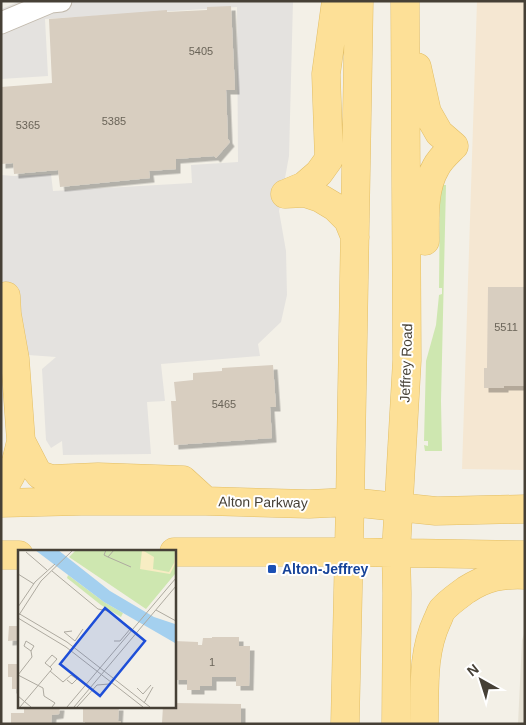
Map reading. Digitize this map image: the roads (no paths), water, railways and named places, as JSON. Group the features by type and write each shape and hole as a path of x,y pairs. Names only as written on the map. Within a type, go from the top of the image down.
{"main road":[{"path":"336,1 326,74 329,159 320,173 304,186 285,194 305,193 320,198 335,207 348,220 355,238"},
{"path":"345,724 359,1"},
{"path":"405,11 427,112 439,133 454,146 436,165 428,182 425,204 425,297 407,360"},
{"name":"Jeffrey Road","path":"396,724 396,552 407,360 405,11"},
{"path":"1,489 12,472 21,441 15,360 6,314 6,296"},
{"path":"21,441 40,476 51,479 98,477 183,480 206,501"},
{"name":"Alton Parkway","path":"1,504 90,501 206,501 309,504 350,502 436,511 525,509"},
{"path":"175,552 396,552 525,556"},
{"path":"1,555 18,555"},
{"path":"424,724 425,672 428,650 433,630 442,611 453,599 490,578 506,575 525,575"}],"lane":[{"path":"1,23 51,2 61,1"}],"place":[{"name":"Alton-Jeffrey","path":"272,569"}]}
